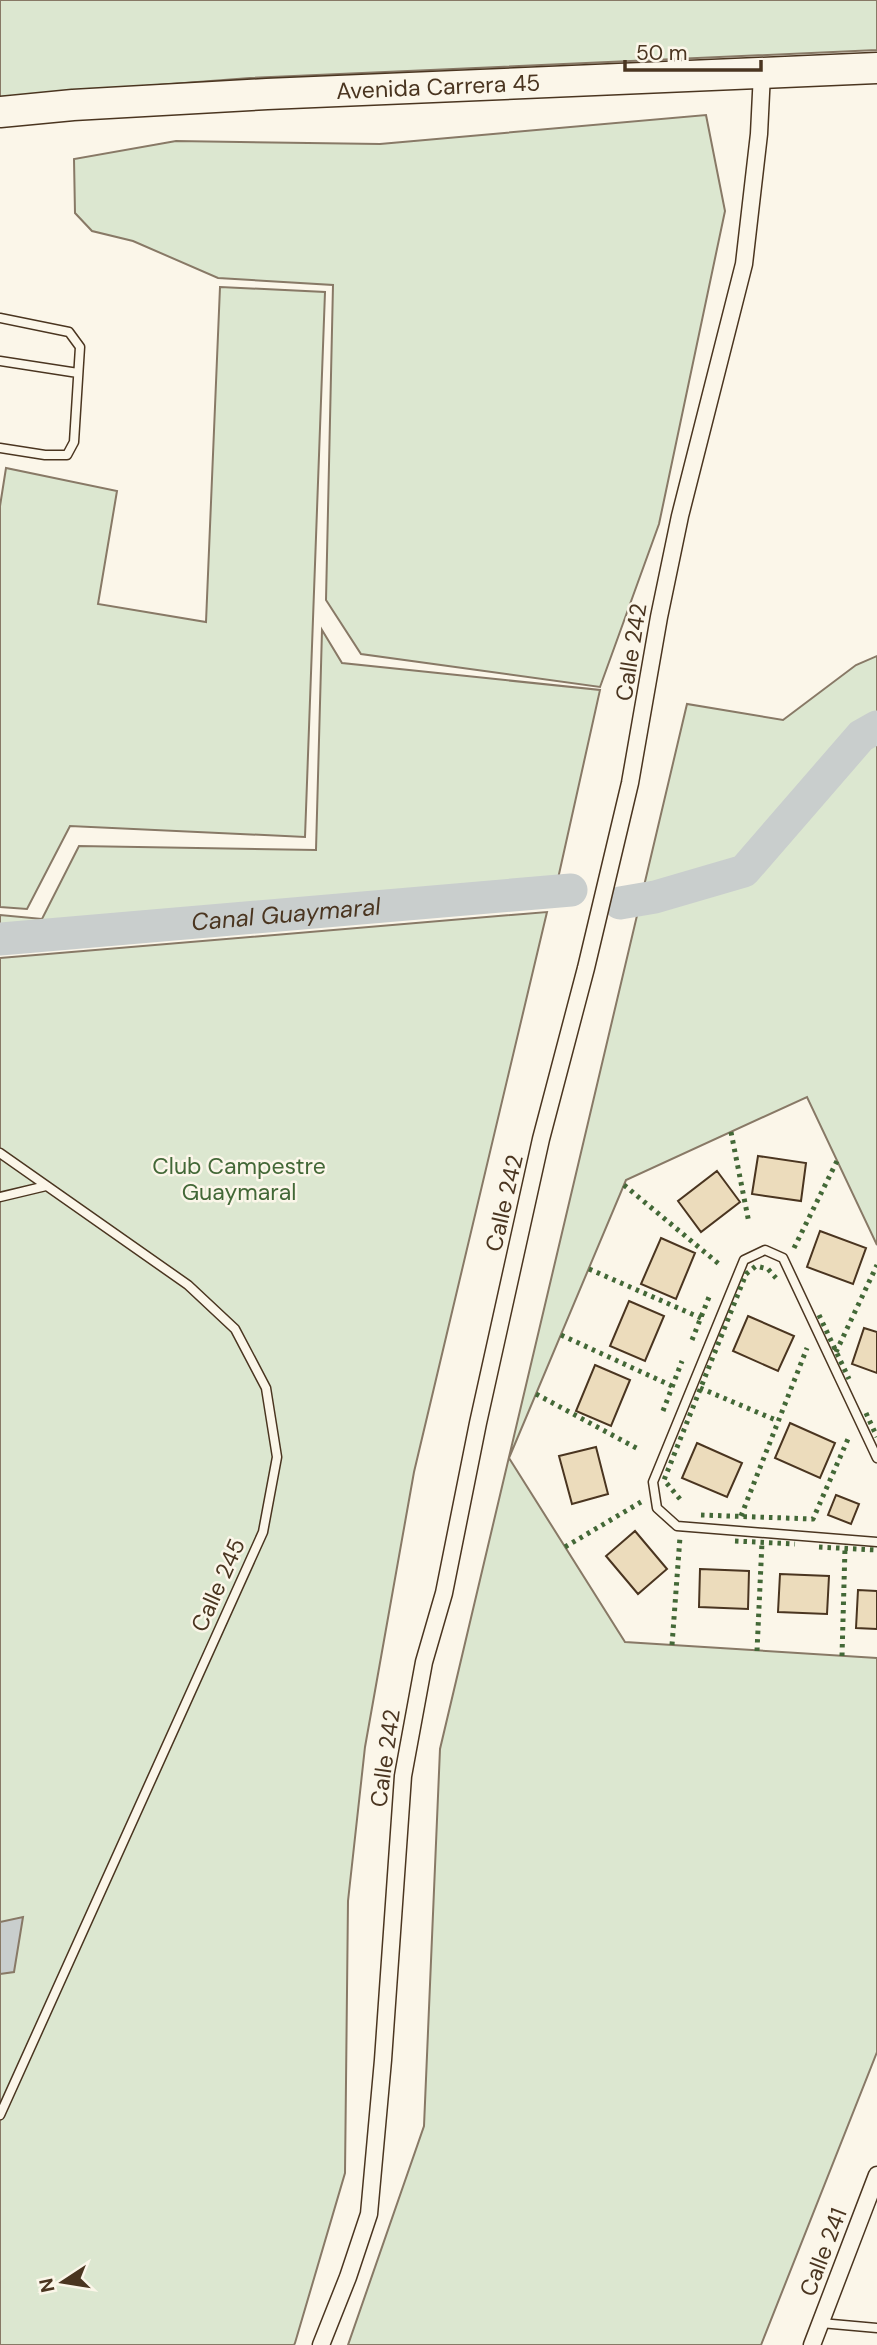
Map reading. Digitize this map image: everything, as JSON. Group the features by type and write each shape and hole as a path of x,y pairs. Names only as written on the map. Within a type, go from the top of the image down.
{"highway":[{"name":"Avenida Carrera 45","path":"0,112 73,105 243,96 877,68"}],"street":[{"name":"Calle 242","path":"321,2345 369,2214 403,1776 424,1662 444,1593 478,1423 541,1139 586,968 630,783 680,516 744,264 759,134 762,74"},
{"name":"Calle 241","path":"812,2345 877,2175"}],"lane":[{"path":"0,318 69,332 80,347 74,442 67,456 0,448"},
{"path":"0,361 78,373"},
{"name":"Calle 245","path":"0,1153 188,1285 235,1329 266,1388 277,1457 263,1532 0,2115"},
{"path":"0,1197 46,1186"},
{"path":"877,1458 783,1258 765,1250 744,1260 653,1482 657,1508 677,1526 877,1542"},
{"path":"821,2323 877,2328"}],"green space":[{"path":"0,0 877,0 877,50 250,78 0,97"},
{"path":"706,115 725,211 659,524 600,687 361,654 326,600 333,285 218,278 133,241 92,231 75,213 74,159 176,141 380,144"},
{"path":"220,287 325,292 305,837 70,826 27,909 0,907 0,506 6,468 117,491 98,604 206,622"},
{"path":"322,630 342,663 600,690 553,901 0,940 0,915 42,919 79,846 316,850"},
{"path":"877,656 877,1245 807,1097 626,1180 509,1458 625,1642 877,1658 877,2052 761,2345 348,2345 424,2126 440,1749 687,704 783,720 856,665"},
{"name":"Club Campestre Guaymaral","path":"547,912 414,1472 365,1747 348,1901 345,2173 295,2343 0,2345 0,958"}],"shaded area":[{"path":"23,1917 14,1972 0,1974 0,1922"}],"building":[{"path":"758,1156 806,1163 801,1201 752,1194"},
{"path":"717,1171 740,1202 701,1232 678,1201"},
{"path":"820,1231 866,1248 853,1284 807,1267"},
{"path":"661,1238 695,1253 676,1299 641,1284"},
{"path":"629,1301 664,1316 645,1361 610,1346"},
{"path":"748,1316 794,1336 778,1371 733,1351"},
{"path":"864,1328 877,1332 877,1373 852,1364"},
{"path":"595,1365 630,1380 611,1426 576,1411"},
{"path":"790,1423 835,1443 820,1478 775,1458"},
{"path":"697,1443 742,1463 727,1497 682,1478"},
{"path":"596,1447 608,1494 572,1504 559,1456"},
{"path":"836,1495 859,1504 851,1524 828,1515"},
{"path":"635,1531 667,1569 638,1594 606,1556"},
{"path":"700,1569 749,1571 748,1609 699,1607"},
{"path":"780,1574 829,1576 827,1614 778,1612"},
{"path":"858,1590 877,1591 877,1629 856,1628"}],"waterway":[{"name":"Canal Guaymaral","path":"620,903 655,897 744,871 861,736 877,727"},
{"name":"Canal Guaymaral","path":"0,939 571,890"}],"hedge":[{"path":"731,1132 749,1223"},
{"path":"794,1248 837,1161"},
{"path":"624,1185 719,1264"},
{"path":"836,1352 877,1265"},
{"path":"680,1499 664,1480 746,1274 756,1266 768,1269 776,1278"},
{"path":"589,1269 701,1318"},
{"path":"692,1340 709,1297"},
{"path":"819,1315 849,1379"},
{"path":"561,1335 672,1386"},
{"path":"741,1516 807,1348"},
{"path":"663,1411 682,1361"},
{"path":"700,1388 778,1421"},
{"path":"536,1394 640,1450"},
{"path":"866,1413 877,1437"},
{"path":"701,1515 813,1519 848,1439"},
{"path":"565,1547 641,1502"},
{"path":"672,1645 680,1537"},
{"path":"735,1541 795,1544"},
{"path":"757,1651 762,1542"},
{"path":"819,1547 876,1550"},
{"path":"842,1656 845,1548"}]}
